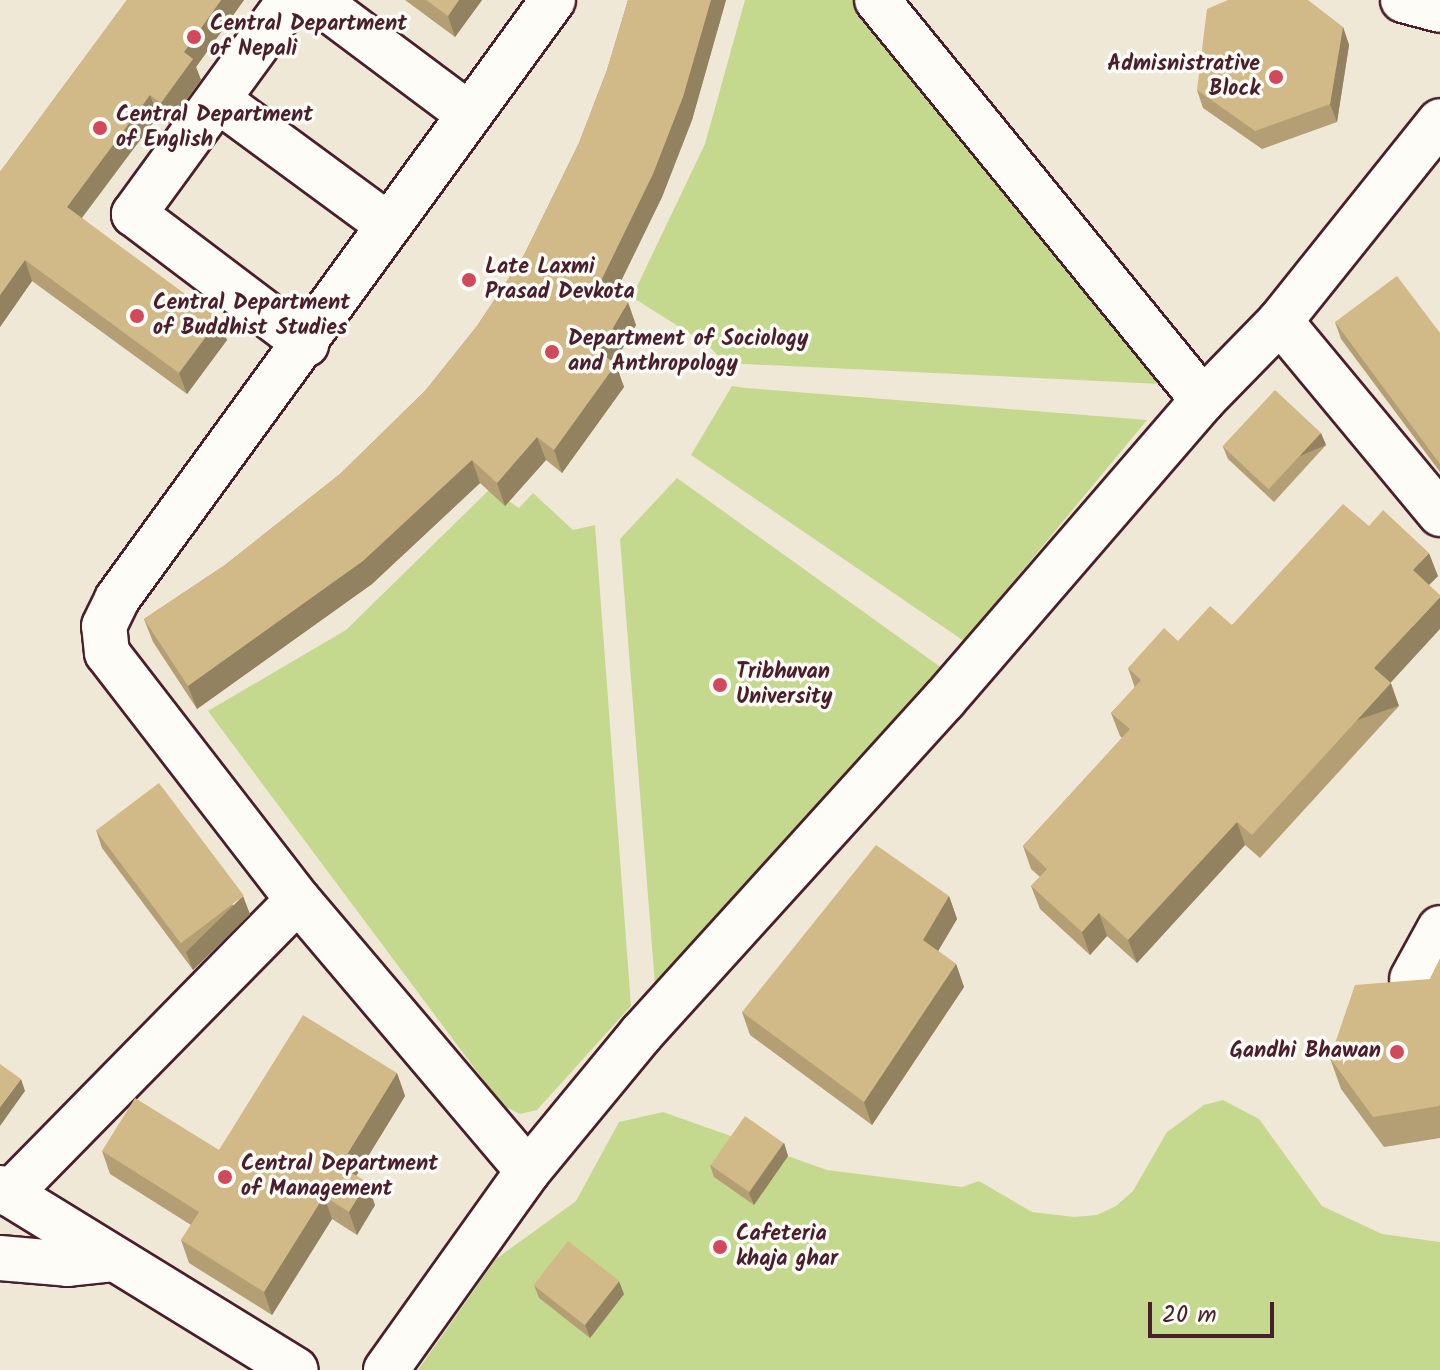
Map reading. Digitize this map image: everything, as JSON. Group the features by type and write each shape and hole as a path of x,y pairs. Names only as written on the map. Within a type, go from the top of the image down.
{"lane":[{"path":"290,0 134,214 306,344"},
{"path":"316,0 467,113"},
{"path":"528,1171 298,900 107,653 104,626 117,599 306,344 467,113 553,0"},
{"path":"877,0 1203,400"},
{"path":"1403,0 1440,10"},
{"path":"218,100 388,225"},
{"path":"386,1370 528,1171 641,1034 944,700 1203,400 1280,321 1438,116"},
{"path":"1280,321 1440,514"},
{"path":"296,1370 4,1191 298,900"},
{"path":"1412,979 1440,928"},
{"path":"0,1258 68,1264 113,1259"}],"shaded area":[{"name":"Tribhuvan University","path":"0,0 1440,0 1440,1370 0,1370"}],"green space":[{"path":"745,0 882,0 1185,368 1161,384 725,363 708,345 632,297 705,144"},
{"path":"732,386 1147,420 964,641 691,455"},
{"path":"677,478 946,671 655,985 620,539"},
{"path":"490,489 519,508 533,493 573,530 595,525 631,1006 537,1110 520,1114 502,1105 208,711 346,630"},
{"path":"1223,1100 1259,1119 1322,1206 1382,1234 1440,1242 1440,1370 418,1370 496,1259 576,1201 619,1122 663,1112 827,1170 962,1187 979,1181 1032,1212 1074,1217 1097,1215 1116,1206 1133,1191 1167,1132 1204,1105"}],"building":[{"path":"127,0 221,0 184,52 193,59 161,103 150,95 67,207 219,319 179,373 25,260 0,295 0,172"},
{"path":"426,0 459,0 448,16"},
{"name":"Department of Sociology and Anthropology","path":"628,0 711,0 683,97 653,174 598,287 628,302 599,352 616,364 554,450 537,437 497,483 472,460 363,561 188,686 144,619 225,565 340,474 425,391 477,326 524,255 579,143 607,70"},
{"name":"Admisnistrative Block","path":"1228,0 1308,0 1343,27 1330,104 1255,131 1197,90 1207,9"},
{"path":"1397,276 1440,333 1440,464 1335,322"},
{"path":"1275,390 1321,433 1269,489 1222,446"},
{"path":"1343,504 1369,526 1383,510 1429,553 1413,570 1440,597 1374,668 1391,683 1252,835 1237,822 1128,940 1099,913 1082,932 1031,886 1047,869 1023,846 1130,729 1111,713 1141,680 1128,668 1164,628 1178,641 1210,606 1232,625"},
{"path":"159,783 244,896 181,943 96,831"},
{"path":"876,845 949,896 923,940 956,964 864,1102 742,1012"},
{"name":"Gandhi Bhawan","path":"1440,959 1440,1104 1373,1117 1330,1058 1355,985 1430,979"},
{"name":"Central Department of Management","path":"303,1015 397,1073 340,1166 367,1182 349,1212 324,1196 264,1292 181,1240 199,1212 102,1151 135,1098 219,1150"},
{"path":"0,1064 21,1079 0,1107"},
{"path":"745,1116 784,1143 749,1192 711,1165"},
{"path":"568,1241 619,1281 585,1325 534,1285"}],"place":[{"name":"Central Department of Nepali","path":"194,37"},
{"name":"Admisnistrative Block","path":"1276,77"},
{"name":"Central Department of English","path":"100,128"},
{"name":"Late Laxmi Prasad Devkota","path":"469,280"},
{"name":"Central Department of Buddhist Studies","path":"137,316"},
{"name":"Department of Sociology and Anthropology","path":"552,352"},
{"name":"Tribhuvan University","path":"720,685"},
{"name":"Gandhi Bhawan","path":"1397,1052"},
{"name":"Central Department of Management","path":"225,1177"},
{"name":"Cafeteria khaja ghar","path":"720,1247"}]}
